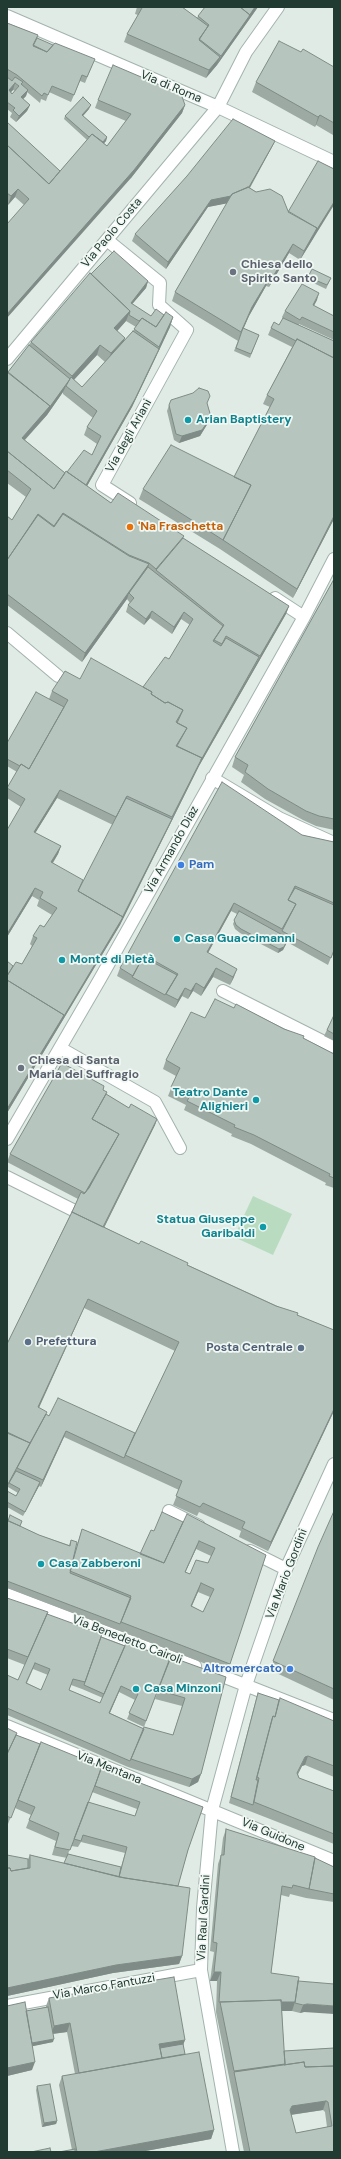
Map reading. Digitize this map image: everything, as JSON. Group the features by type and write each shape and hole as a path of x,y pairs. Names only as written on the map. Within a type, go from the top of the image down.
{"street":[{"name":"Via Paolo Costa","path":"7,359 218,107 246,52 278,7"},
{"name":"Via di Roma","path":"7,16 218,107 334,162"},
{"name":"Via degli Ariani","path":"107,240 160,283 159,305 186,330 102,485 137,508"},
{"name":"Via Armando Diaz","path":"7,1139 304,617 334,559"},
{"path":"268,593 304,617"},
{"path":"7,633 58,676"},
{"path":"212,778 280,818 334,843"},
{"path":"223,991 334,1047"},
{"path":"60,1048 155,1102 180,1148"},
{"path":"7,1177 73,1210"},
{"name":"Via Mario Gordini","path":"246,1685 286,1569 334,1464"},
{"path":"169,1511 211,1531"},
{"path":"238,1545 286,1569"},
{"name":"Via Benedetto Cairoli","path":"7,1594 334,1720"},
{"name":"Via Raul Gardini","path":"233,2152 201,1970 203,1908 212,1810 246,1685"},
{"name":"Via Mentana","path":"7,1726 212,1810"},
{"name":"Via Guidone","path":"212,1810 334,1861"},
{"name":"Via Marco Fantuzzi","path":"7,2006 201,1970"}],"green space":[{"path":"253,1196 292,1214 273,1255 234,1237"}],"building":[{"path":"141,7 182,7 208,26 199,40 220,57 209,70 127,34 142,8"},
{"path":"205,7 240,7 250,15 221,56 199,39 209,25 198,16"},
{"path":"240,7 255,7 250,15"},
{"path":"7,23 38,35 33,45 47,52 55,43 95,59 87,77 82,75 74,95 52,86 48,95 44,93 42,96 17,75 7,69"},
{"path":"37,38 53,45 47,52 33,46"},
{"path":"279,41 301,52 303,49 334,67 334,123 320,115 318,117 256,82"},
{"path":"113,65 181,94 185,105 134,170 7,314 7,224 29,199 18,189 11,196 7,193 7,145 49,184 92,134 107,146 131,114 98,100"},
{"path":"7,77 12,81 15,77 23,82 21,84 28,90 21,97 30,105 19,116 13,110 15,108 7,102","holes":["15,83 19,86 12,94 9,90"]},
{"path":"83,97 91,105 82,115 107,137 103,142 92,134 89,137 65,116"},
{"path":"233,119 275,141 249,187 232,194 231,196 211,200 168,262 135,234 187,176"},
{"path":"7,122 60,171 49,184 7,145"},
{"path":"318,161 334,169 334,202 316,231 317,228 288,212"},
{"name":"Chiesa dello Spirito Santo","path":"248,187 256,192 270,189 282,196 288,211 317,228 304,251 293,244 272,278 270,277 252,307 241,332 175,292 232,194"},
{"path":"114,251 148,281 131,303 151,316 156,309 164,315 156,327 142,318 139,321 129,315 130,311 91,274"},
{"path":"312,269 331,278 327,285 308,277"},
{"path":"90,273 130,311 114,328 125,338 111,353 100,345 72,376 31,342"},
{"path":"302,284 319,293 313,305 334,316 334,332 302,317 300,320 285,311"},
{"path":"166,312 173,317 159,347 134,329 142,318 156,327"},
{"path":"283,318 334,341 334,358 297,339 296,341 271,328 274,322 279,325"},
{"path":"243,328 259,335 251,354 236,348"},
{"path":"133,331 159,349 135,399 86,485 67,472 84,450 92,455 101,436 87,427 97,411 66,386 71,377 82,387"},
{"path":"297,339 334,358 334,516 297,589 223,540 251,485 234,477 274,399 267,395"},
{"path":"29,345 70,379 49,408 50,406 8,372"},
{"path":"7,372 50,406 22,438 65,473 54,489 7,451"},
{"name":"Arian Baptistery","path":"199,388 208,391 210,396 207,403 211,417 202,430 182,436 176,434 169,405 171,400 193,393"},
{"path":"171,445 251,485 223,540 143,489"},
{"path":"7,451 54,489 66,471 111,503 118,493 184,536 156,569 149,563 129,555 63,513 54,526 38,514 7,560 7,516 12,520 31,489 7,470"},
{"path":"63,514 129,556 149,564 85,653 7,594 7,560 38,515 54,527"},
{"path":"183,538 289,606 260,656 226,636 222,644 214,640 224,625 156,570"},
{"path":"148,567 223,626 213,641 221,646 226,638 259,657 201,760 202,758 177,746 187,728 177,723 183,710 168,702 165,703 151,694 152,692 143,687 165,657 169,659 193,619 184,612 174,627 152,611 146,619 128,605 134,598 129,593"},
{"path":"334,579 334,819 319,816 306,811 268,789 245,772 248,765 235,757"},
{"path":"91,658 152,692 151,694 165,703 168,702 183,710 176,722 187,728 176,746 202,758 172,817 127,796 116,817 60,790 34,832 61,846 51,862 83,880 78,891 123,917 64,1016 7,980 7,976 16,962 22,964 37,938 33,936 40,925 44,927 57,908 40,898 43,892 35,888 7,934 7,830 25,799 7,788 21,764 29,769 68,700 52,691 65,671 80,679"},
{"path":"36,692 64,707 29,769 21,764 20,766 7,759 7,743"},
{"path":"222,782 302,835 334,842 334,903 295,886 288,900 296,904 282,929 234,903 207,952 237,969 233,977 216,968 204,988 196,983 191,991 185,988 178,1000 166,994 178,974 144,955 133,976 120,968"},
{"path":"126,798 172,819 123,917 78,891"},
{"path":"295,888 334,905 334,950 331,958 282,931 296,904 288,900"},
{"path":"239,911 288,938 284,947 279,949 236,925 234,920"},
{"path":"143,957 177,975 165,995 132,977"},
{"path":"7,961 13,966 7,976"},
{"name":"Chiesa di Santa Maria del Suffragio","path":"7,980 64,1015 7,1109"},
{"name":"Teatro Dante Alighieri","path":"215,999 234,1008 236,1004 284,1029 304,1036 303,1038 334,1054 334,1178 329,1176 330,1174 254,1135 234,1127 235,1125 187,1101 190,1096 171,1087 180,1068 166,1060 191,1012 205,1018"},
{"path":"334,1015 334,1034 327,1030"},
{"path":"62,1063 104,1086 103,1090 107,1092 92,1119 119,1134 85,1193 10,1154"},
{"path":"106,1094 129,1108 131,1104 157,1119 103,1227 72,1212 81,1192 84,1194 89,1188 119,1134 92,1119"},
{"path":"72,1212 139,1244 141,1241 188,1263 187,1265 276,1306 298,1313 297,1315 334,1330 334,1409 271,1542 242,1528 245,1522 203,1503 200,1507 176,1496 182,1481 125,1455 179,1342 88,1299 38,1407 47,1412 30,1443 7,1432 7,1344"},
{"path":"58,1398 135,1433 124,1458 66,1431 43,1480 17,1468 46,1414 49,1416"},
{"path":"7,1433 30,1443 7,1486"},
{"path":"16,1471 40,1482 25,1512 7,1502 7,1491 16,1496 20,1489 9,1483"},
{"path":"334,1511 334,1689 273,1661 318,1547"},
{"path":"162,1512 183,1522 164,1563 140,1554 151,1530 154,1531"},
{"path":"187,1514 266,1555 230,1664 121,1622 131,1596 70,1571 82,1529 164,1563","holes":["199,1541 215,1548 208,1563 196,1560 190,1574 185,1572","201,1583 214,1589 203,1612 191,1606"]},
{"path":"10,1515 22,1521 20,1526 8,1521"},
{"path":"7,1520 39,1535 70,1546 71,1540 77,1542 70,1573 131,1598 120,1624 7,1581"},
{"path":"7,1598 48,1612 28,1657 7,1649"},
{"path":"47,1614 102,1634 85,1682 73,1679 69,1690 100,1703 126,1643 170,1658 146,1721 129,1713 138,1694 121,1686 109,1713 144,1729 130,1761 7,1708 7,1675 18,1680","holes":["35,1663 50,1669 41,1690 26,1683"]},
{"path":"101,1637 125,1646 104,1694 84,1685"},
{"path":"171,1657 226,1677 201,1774 192,1779 131,1759 144,1727 173,1735 185,1698 158,1690"},
{"path":"258,1693 279,1700 275,1717 273,1716 272,1719 256,1780 258,1780 253,1805 231,1797"},
{"path":"280,1698 334,1721 334,1766 308,1756 305,1757 297,1773 299,1778 334,1791 334,1834 254,1802 259,1778 257,1777 273,1716 275,1717"},
{"path":"7,1728 17,1733 7,1754"},
{"path":"16,1735 40,1744 11,1818 7,1816 7,1754"},
{"path":"41,1742 102,1767 70,1850 55,1847 59,1833 29,1820 35,1807 18,1800"},
{"path":"101,1768 203,1807 188,1850 178,1886 119,1877 127,1847 83,1835 81,1841 74,1839 88,1802 135,1816 140,1802 95,1786"},
{"path":"226,1829 315,1857 309,1889 293,1885 292,1888 282,1886 271,1973 299,1977 295,2002 281,2002 281,2000 219,2002 221,1972 214,1972 217,1943 213,1942 221,1855 224,1855"},
{"path":"68,1854 121,1867 119,1877 64,1863"},
{"path":"7,1855 28,1859 28,1868 11,1871 10,1868 7,1868"},
{"path":"30,1855 125,1878 190,1888 182,1956 116,1965 7,1988 7,1868 10,1868 11,1871 30,1868"},
{"path":"315,1858 334,1867 334,1894 309,1889"},
{"path":"174,1977 185,2040 159,2044 162,2058 79,2073 70,2023 54,2026 49,1998"},
{"path":"298,1981 334,1984 334,2006 303,2005 295,2003"},
{"path":"281,2000 285,2064 234,2071 220,2002"},
{"path":"25,2002 35,2062 7,2068 7,2006"},
{"path":"48,2007 54,2039 32,2043 26,2011"},
{"path":"183,2044 185,2054 162,2058 160,2048"},
{"path":"334,2048 334,2066 305,2067 304,2062 284,2065 284,2051"},
{"path":"199,2052 214,2130 94,2152 77,2152 62,2076"},
{"path":"304,2062 305,2067 334,2066 334,2152 250,2152 234,2072","holes":["326,2101 328,2102 332,2126 296,2133 290,2110 292,2106"]},
{"path":"50,2084 57,2121 44,2123 37,2086"},
{"path":"50,2148 51,2152 31,2152"},
{"path":"75,2149 75,2152 59,2152"}],"place":[{"name":"Chiesa dello Spirito Santo","path":"233,272"},
{"name":"Arian Baptistery","path":"188,420"},
{"name":"'Na Fraschetta","path":"130,527"},
{"name":"Pam","path":"181,865"},
{"name":"Casa Guaccimanni","path":"177,939"},
{"name":"Monte di Pietà","path":"62,960"},
{"name":"Chiesa di Santa Maria del Suffragio","path":"21,1068"},
{"name":"Teatro Dante Alighieri","path":"256,1100"},
{"name":"Statua Giuseppe Garibaldi","path":"263,1227"},
{"name":"Prefettura","path":"28,1342"},
{"name":"Posta Centrale","path":"301,1348"},
{"name":"Casa Zabberoni","path":"41,1564"},
{"name":"Altromercato","path":"290,1669"},
{"name":"Casa Minzoni","path":"136,1689"}]}
